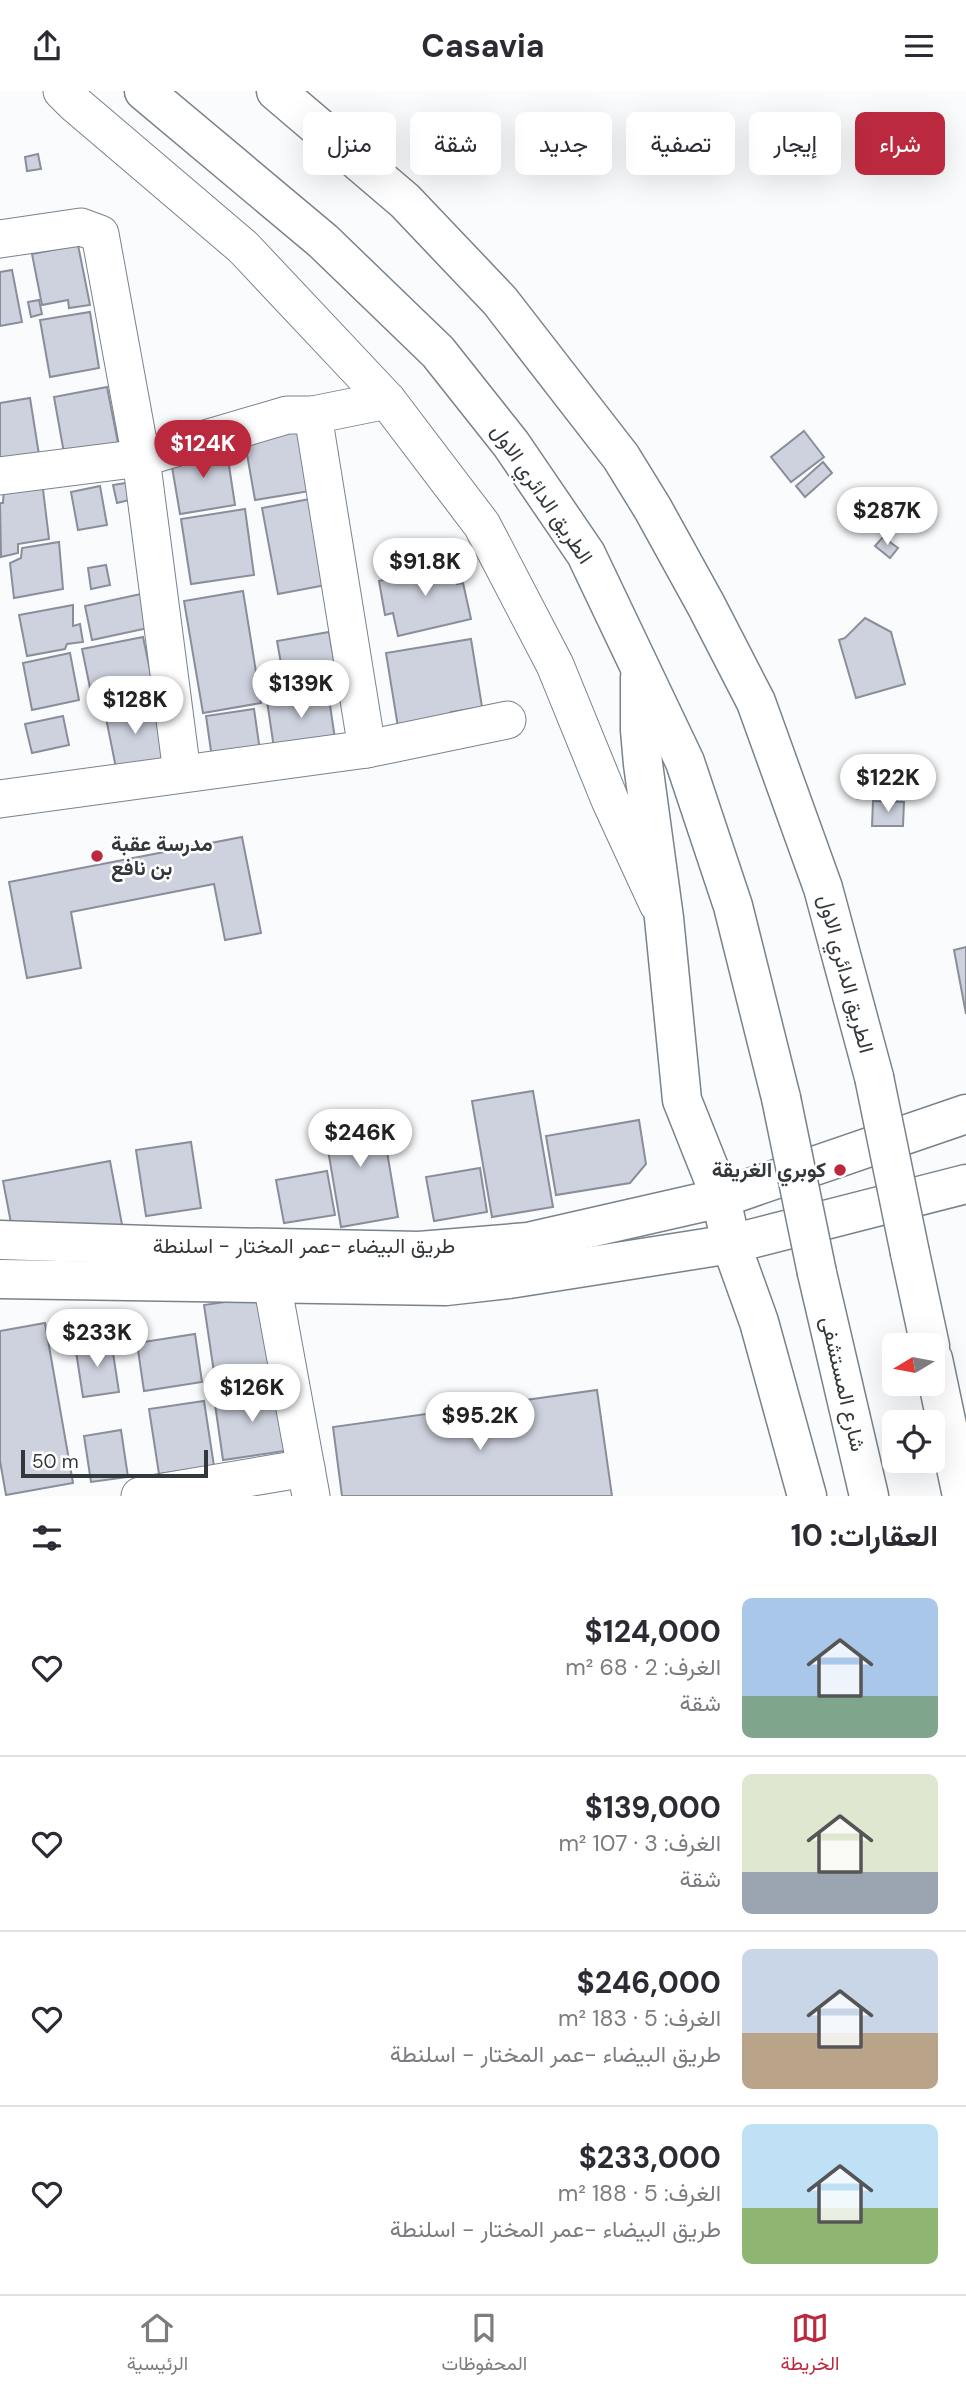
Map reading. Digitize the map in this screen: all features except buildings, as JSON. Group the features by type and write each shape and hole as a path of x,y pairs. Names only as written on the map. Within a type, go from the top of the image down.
{"main road":[{"name":"الطريق الدائري الاول","path":"144,91 323,241 438,352 511,444 586,554 685,762 733,907 781,1098"},
{"name":"الطريق الدائري الاول","path":"275,91 405,201 500,301 621,457 706,605 756,702 822,888 874,1077 927,1333"},
{"path":"640,665 639,730 664,918 682,1100 721,1198 732,1244 759,1322 807,1496"},
{"name":"شارع المستشفى","path":"781,1098 817,1273 869,1496"},
{"name":"طريق البيضاء -عمر المختار - اسلنطة","path":"0,1240 419,1251 528,1243 721,1198 966,1114"},
{"name":"طريق البيضاء -عمر المختار - اسلنطة","path":"0,1279 446,1286 509,1279 732,1244 966,1184"},
{"path":"941,1397 962,1496"}],"street":[{"path":"62,91 243,247 387,400 482,524 555,665 610,800 664,918"},
{"path":"0,239 81,227 100,234 141,458 182,773"},
{"path":"0,476 141,458 287,415 313,415 387,400"},
{"path":"313,415 367,749"},
{"path":"0,799 367,749 507,720"},
{"path":"140,1496 308,1482 272,1283"}],"place":[{"name":"مدرسة عقبة بن نافع","path":"97,856"},
{"name":"كوبري الغريقة","path":"840,1170"}]}
